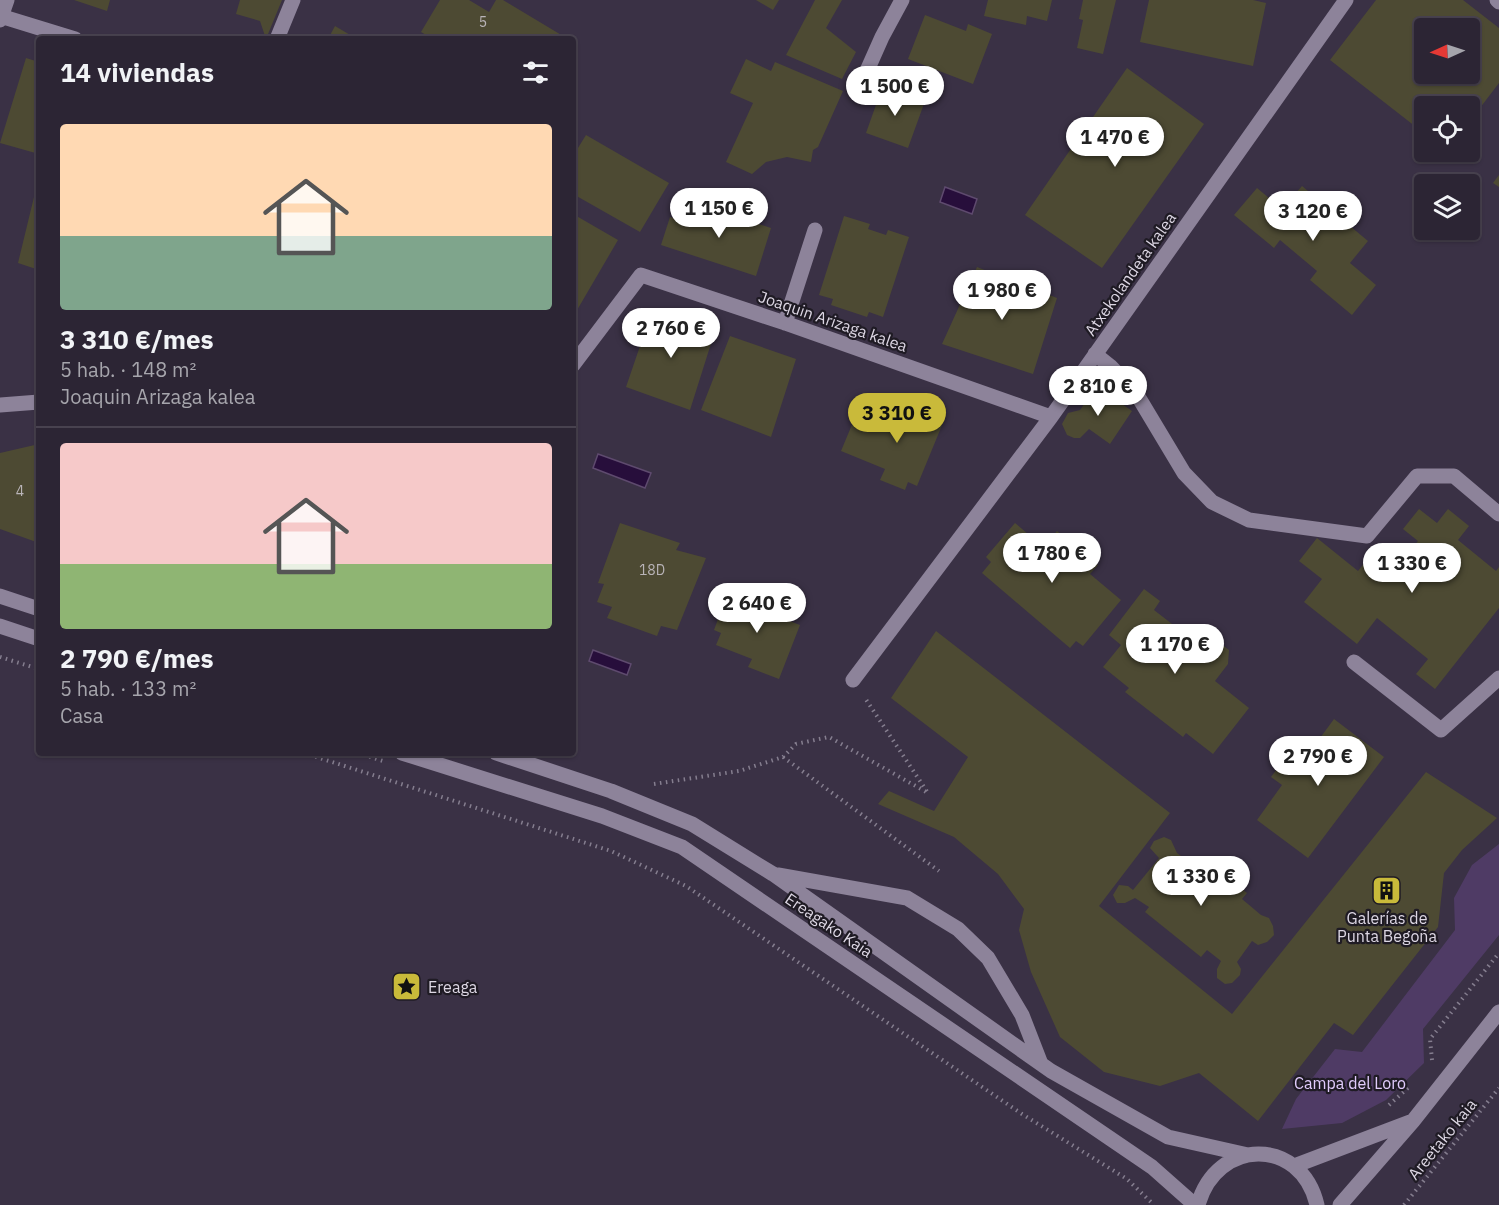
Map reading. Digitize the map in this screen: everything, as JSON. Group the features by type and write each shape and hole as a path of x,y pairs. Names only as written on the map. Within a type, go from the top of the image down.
{"street":[{"path":"7,0 0,18 64,36"},
{"path":"278,36 293,0"},
{"path":"858,91 882,36 902,0"},
{"name":"Atxekolandeta kalea","path":"853,680 1051,417 1346,0"},
{"path":"785,323 815,230"},
{"name":"Joaquin Arizaga kalea","path":"576,361 641,275 1051,417"},
{"path":"1095,354 1136,393 1184,473 1212,502 1249,520 1367,536 1417,476 1454,476 1499,514"},
{"path":"0,405 36,402"},
{"path":"0,596 36,608"},
{"path":"0,626 36,638"},
{"path":"1354,662 1441,730 1499,678"},
{"name":"Ereagako Kaia","path":"412,756 602,816 682,847 1152,1167 1196,1205"},
{"name":"Ereagako Kaia","path":"505,756 611,791 692,824 773,874 1041,1064 1168,1137 1248,1155 1272,1156 1294,1166"},
{"path":"773,874 907,898 958,929 988,958 994,967 1022,1015 1041,1064"},
{"path":"1340,1205 1413,1121 1499,1012"},
{"path":"1317,1205 1314,1192 1306,1178 1294,1166 1413,1121"},
{"path":"1196,1205 1208,1179 1218,1169 1232,1160 1248,1155"}],"path":[{"path":"0,657 36,668"},
{"path":"611,791 739,771 783,757 796,744 829,737 928,793 853,680"},
{"path":"313,756 611,851 686,886 1022,1114 1127,1179 1154,1205"},
{"path":"367,756 391,764"},
{"path":"783,757 939,871"},
{"path":"1432,1062 1430,1039 1499,953"},
{"path":"1385,1109 1411,1085"},
{"name":"Areetako kaia","path":"1404,1205 1499,1088"}],"green space":[{"name":"Campa del Loro","path":"1499,844 1499,935 1423,1029 1424,1063 1386,1100 1342,1123 1282,1129 1296,1099 1335,1049 1362,1052 1455,930 1454,898 1472,865"}],"shaded area":[{"path":"945,187 977,199 972,214 940,202"},
{"path":"598,454 651,473 645,488 593,468"},
{"path":"593,650 631,664 627,675 589,661"}],"building":[{"path":"74,0 110,0 107,11"},
{"path":"240,0 282,0 267,36 265,36 260,21 236,14"},
{"path":"440,0 469,0 489,12 496,0 503,0 563,36 428,36 421,32"},
{"path":"756,0 779,0 773,10"},
{"path":"815,0 842,0 826,28 856,52 842,79 786,55"},
{"path":"988,0 1052,0 1047,21 1027,16 1026,25 984,16"},
{"path":"1083,0 1116,0 1103,54 1077,48 1083,20 1079,19"},
{"path":"1149,0 1253,0 1266,3 1253,66 1140,42"},
{"path":"1376,0 1463,0 1499,28 1499,83 1480,108 1480,96 1414,96 1414,125 1330,60"},
{"path":"925,15 966,31 968,24 992,34 973,84 908,59"},
{"path":"335,26 352,36 330,36"},
{"path":"26,58 36,61 36,153 0,143"},
{"path":"746,59 771,71 775,62 843,91 818,147 813,150 811,162 787,157 766,162 752,174 726,162 753,103 730,93"},
{"path":"1127,68 1204,124 1102,268 1025,215"},
{"path":"883,85 925,101 908,148 866,133"},
{"path":"586,135 669,183 640,232 576,196 576,151"},
{"path":"1499,175 1499,187 1493,183"},
{"path":"1302,186 1368,241 1350,263 1376,285 1352,315 1310,280 1317,271 1280,240 1274,248 1234,215 1257,188 1282,209"},
{"path":"34,197 36,198 36,269 18,263"},
{"path":"693,203 771,228 756,276 661,245 670,217 687,223"},
{"path":"576,216 618,240 576,312"},
{"path":"844,216 870,224 868,229 886,235 888,230 909,237 883,317 869,312 867,317 831,305 833,299 819,295"},
{"path":"977,267 1057,298 1033,374 942,344"},
{"path":"653,308 715,331 690,410 626,387"},
{"path":"730,336 796,359 771,437 701,410"},
{"path":"1097,386 1132,411 1110,444 1089,429 1080,438 1074,438 1067,435 1062,424 1068,413 1080,410"},
{"path":"906,401 945,418 917,486 908,482 905,490 880,480 885,469 841,451 856,415 894,430"},
{"path":"36,445 36,542 0,529 0,453"},
{"path":"1419,509 1437,523 1448,509 1469,526 1458,540 1496,571 1499,567 1499,608 1435,689 1416,674 1428,659 1377,618 1357,644 1304,602 1322,579 1299,561 1317,538 1358,571 1368,558 1390,576 1418,541 1403,529"},
{"path":"620,523 680,543 676,550 706,558 677,630 661,626 657,636 607,618 612,607 597,602 604,584 598,583"},
{"path":"1015,523 1043,547 1057,531 1098,565 1090,574 1121,600 1083,646 1076,641 1070,648 982,573 991,562 986,557"},
{"path":"1144,589 1160,601 1154,610 1194,641 1211,636 1229,650 1228,664 1215,681 1249,708 1213,754 1186,733 1183,737 1125,692 1129,688 1103,667 1121,645 1109,635"},
{"path":"738,593 782,611 779,617 800,625 779,679 748,667 752,659 716,645 721,633 714,630 724,603 732,607"},
{"name":"Galerías de Punta Begoña","path":"936,631 1170,813 1099,906 1232,1014 1426,772 1497,818 1462,850 1444,873 1438,927 1353,1035 1334,1023 1258,1121 1199,1073 1160,1086 1104,1072 1060,1037 1031,972 1019,930 1024,909 998,874 954,837 878,804 889,791 934,811 968,757 891,698"},
{"path":"1334,719 1384,757 1308,858 1257,820 1282,785 1271,777 1296,743 1309,753"},
{"path":"1164,837 1171,840 1177,853 1200,870 1206,861 1219,870 1222,864 1233,863 1245,872 1246,881 1241,888 1247,893 1242,899 1261,915 1269,918 1273,926 1274,935 1267,942 1258,945 1252,941 1237,962 1241,969 1240,975 1232,983 1225,984 1217,978 1217,969 1221,961 1207,950 1201,957 1145,912 1149,907 1135,898 1125,903 1117,903 1113,895 1119,885 1128,886 1133,890 1159,858 1150,848 1154,841"}],"place":[{"name":"Galerías de Punta Begoña","path":"1387,890"},
{"name":"Ereaga","path":"407,987"}]}
